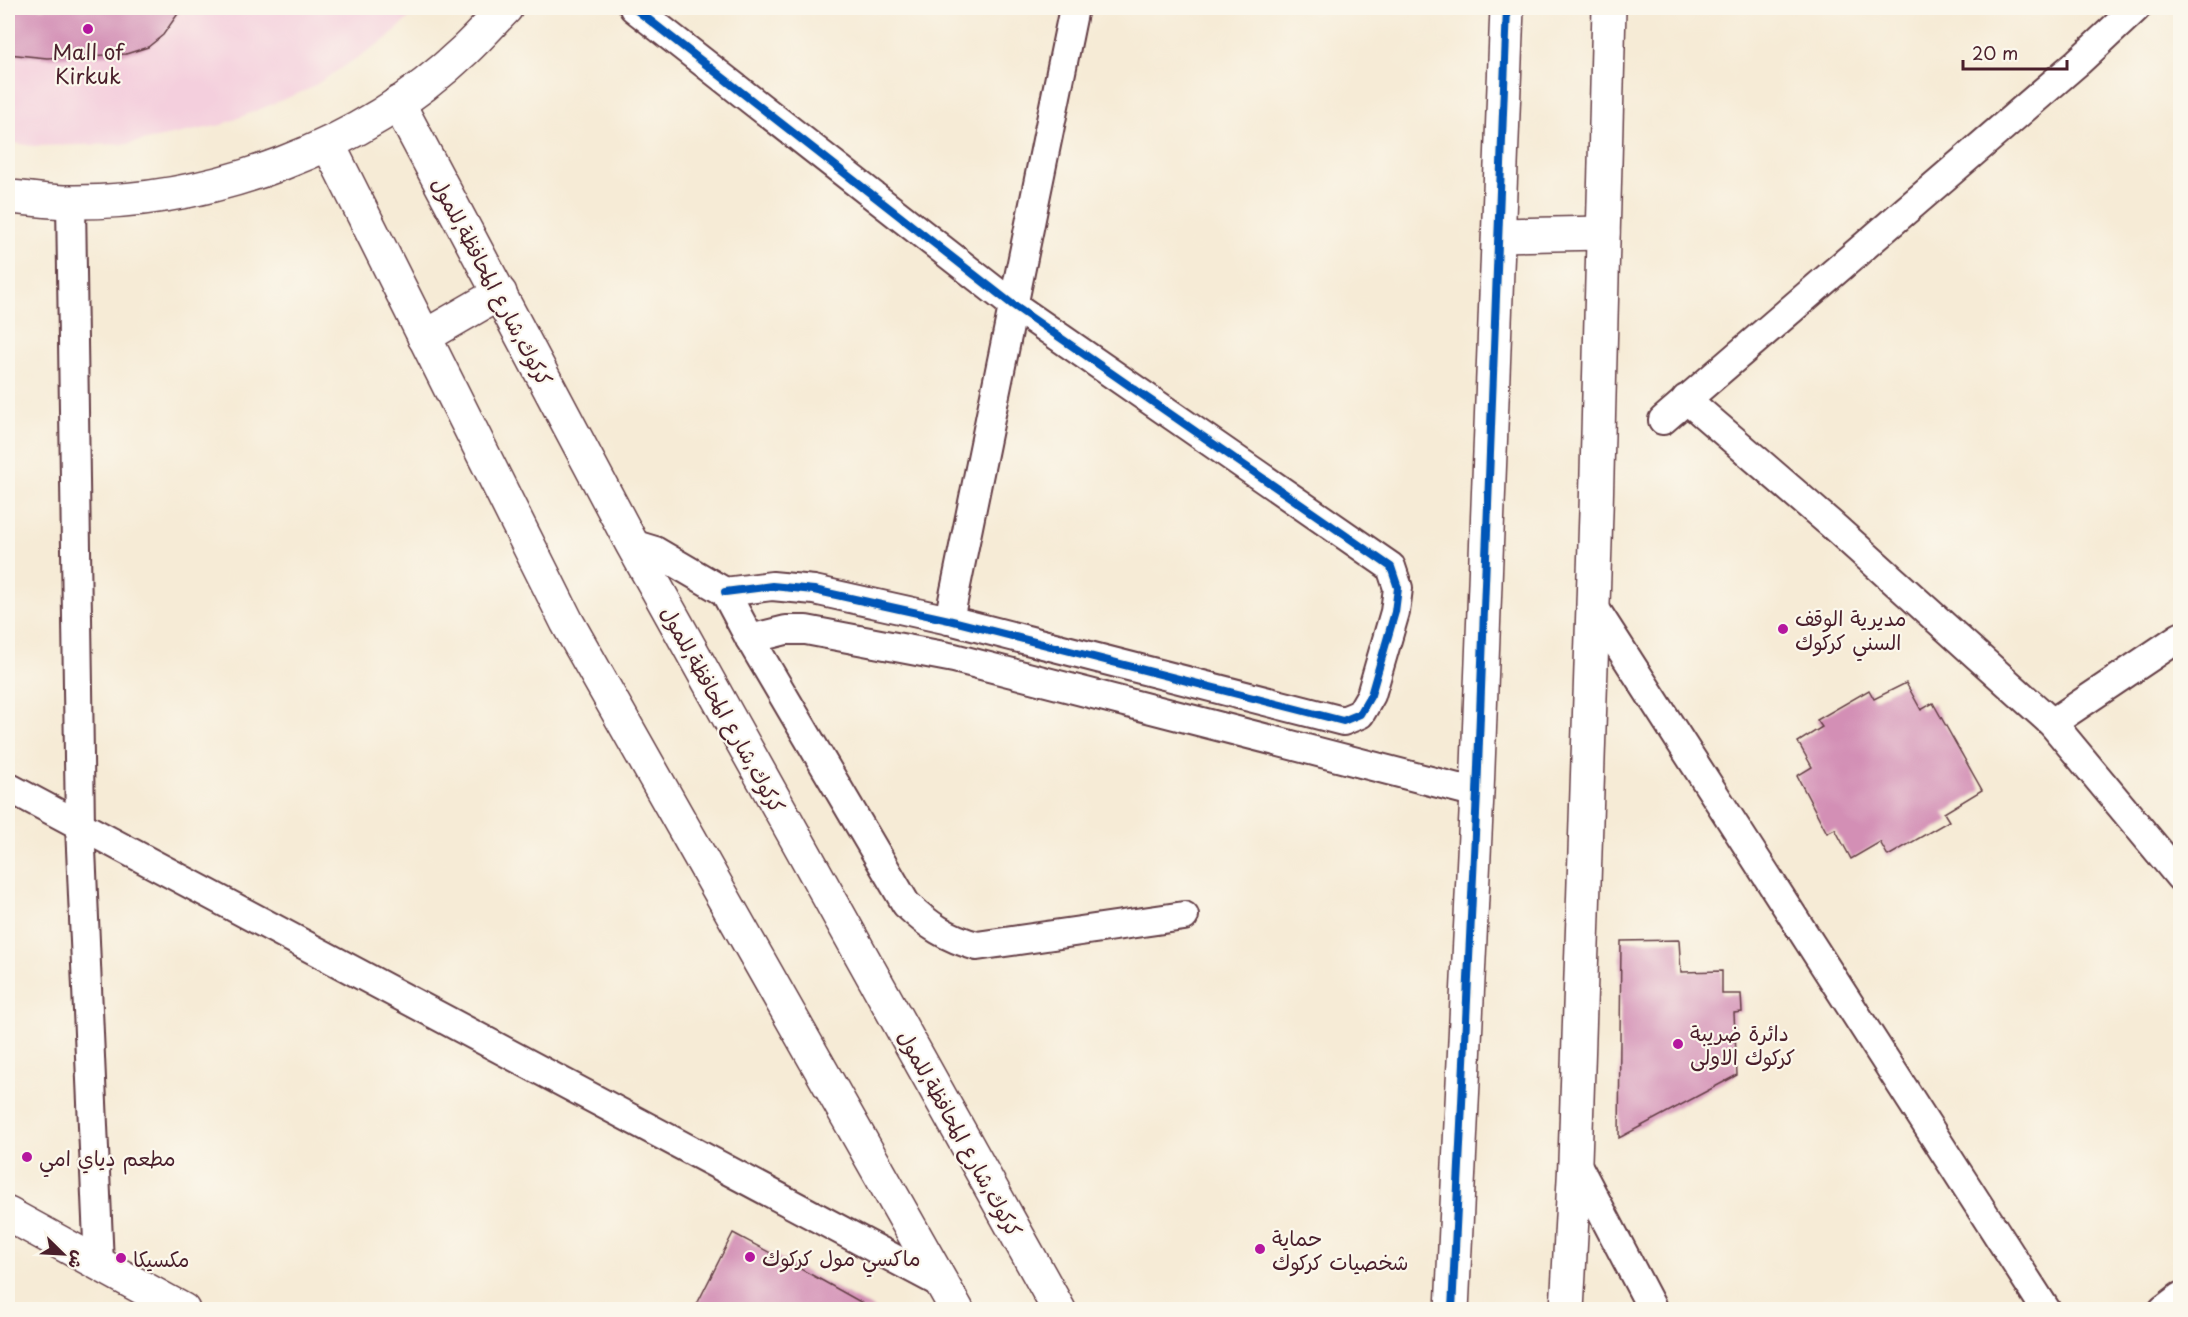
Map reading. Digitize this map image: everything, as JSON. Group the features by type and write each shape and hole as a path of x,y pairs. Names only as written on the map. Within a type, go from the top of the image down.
{"main road":[{"path":"8,197 71,202 137,198 202,188 266,169 328,144 398,103 464,51 506,8"},
{"path":"1452,1310 1477,793 1500,235 1505,8"},
{"path":"1567,1310 1575,1161 1609,8"},
{"name":"كركوك,شارع المحافظة,للمول","path":"398,103 632,544 1059,1310"},
{"path":"328,144 567,621 949,1297"},
{"path":"1500,235 1603,234"},
{"path":"424,337 500,293"},
{"path":"8,1214 183,1310"}],"street":[{"path":"634,8 1013,306 1391,567 1398,588 1395,612 1371,695 1360,714 1343,721 949,620 793,587 772,585 725,591"},
{"path":"949,620 1074,8"},
{"path":"1663,420 2078,62 2136,8"},
{"path":"71,202 80,826 99,1264"},
{"path":"1686,399 1831,524 2052,723 2181,877"},
{"path":"632,544 655,551 725,591 750,639 906,904 929,926 955,940 977,946 1184,916"},
{"path":"1592,604 2046,1310"},
{"path":"750,639 768,633 806,630 954,658 1477,793"},
{"path":"2052,723 2181,637"},
{"path":"8,787 949,1297"},
{"path":"1575,1161 1653,1310"},
{"path":"2163,1310 2181,1297"}],"shaded area":[{"path":"8,8 419,8 389,37 309,89 221,125 127,144 32,146 8,142"}],"building":[{"name":"Mall of Kirkuk","path":"8,8 182,8 163,35 148,47 126,54 47,58 8,54"},
{"path":"1906,683 1921,710 1933,703 1982,790 1944,813 1949,821 1888,856 1880,842 1851,859 1835,829 1827,833 1797,776 1812,767 1798,742 1822,727 1817,720 1869,690 1874,699"},
{"name":"دائرة ضريبة كركوك الاولى","path":"1679,940 1681,972 1722,971 1722,994 1741,994 1742,1012 1734,1013 1737,1075 1619,1138 1621,941"},
{"name":"ماكسي مول كركوك","path":"733,1233 823,1281 875,1310 694,1310"}],"cycle path":[{"path":"634,8 1013,305 1391,567 1398,588 1395,612 1371,695 1360,714 1343,721 949,620 814,590 772,586 725,592"},
{"path":"1452,1310 1477,793 1507,8"}],"place":[{"name":"Mall of Kirkuk","path":"88,29"},
{"name":"مديرية الوقف السني كركوك","path":"1783,629"},
{"name":"دائرة ضريبة كركوك الاولى","path":"1678,1044"},
{"name":"مطعم دياي امي","path":"27,1157"},
{"name":"حماية شخصيات كركوك","path":"1260,1249"},
{"name":"ماكسي مول كركوك","path":"750,1257"},
{"name":"مكسيكا","path":"121,1258"}]}
